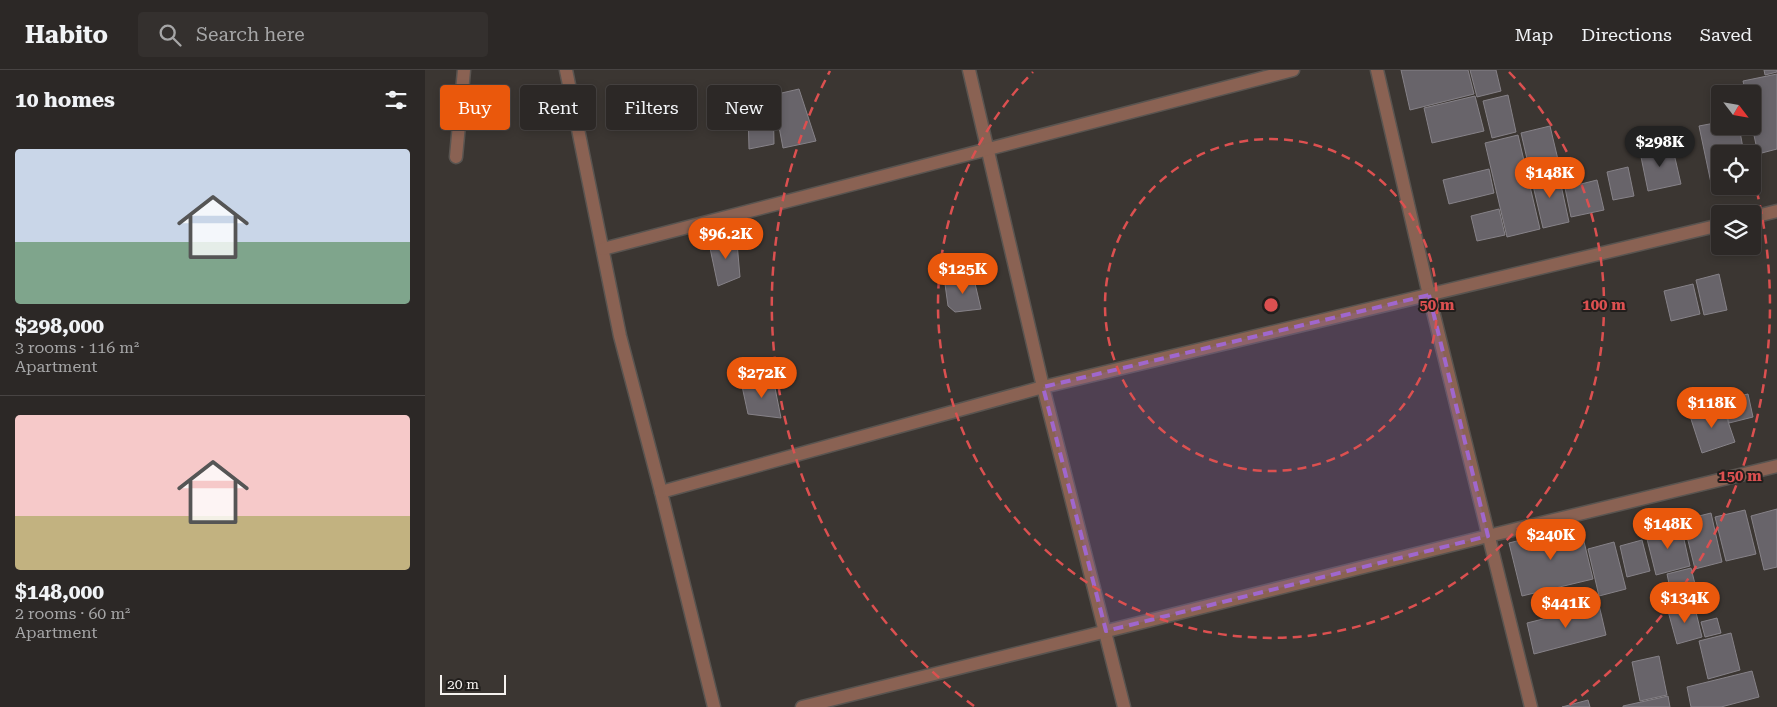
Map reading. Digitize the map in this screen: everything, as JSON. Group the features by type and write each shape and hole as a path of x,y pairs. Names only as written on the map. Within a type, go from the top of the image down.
{"street":[{"path":"456,157 464,70"},
{"path":"566,70 620,336 714,707"},
{"path":"969,70 1043,387 1124,707"},
{"path":"603,249 1293,70"},
{"path":"1377,70 1429,295 1531,707"},
{"path":"1761,215 1777,211"},
{"path":"661,492 1043,387 1711,227"},
{"path":"802,707 1777,466"}],"highlighted area":[{"path":"1429,295 1488,536 1106,631 1043,387"}],"building":[{"path":"1401,70 1468,70 1474,94 1410,110"},
{"path":"1470,70 1496,70 1501,91 1477,97"},
{"path":"1764,70 1777,70 1777,72 1765,75"},
{"path":"1777,74 1777,149 1761,153 1761,145 1756,145 1754,135 1761,135 1761,85 1744,85 1743,81"},
{"path":"799,89 816,141 783,148 780,130 781,93"},
{"path":"1508,95 1516,132 1492,138 1483,101"},
{"path":"1475,96 1484,131 1432,143 1424,108"},
{"path":"1711,124 1711,135 1741,135 1742,145 1711,145 1711,183 1699,126"},
{"path":"1550,126 1560,168 1531,176 1521,133"},
{"path":"749,130 774,130 774,144 749,149"},
{"path":"1518,135 1540,229 1507,237 1485,143"},
{"path":"1672,145 1681,184 1648,191 1640,152"},
{"path":"1628,167 1634,196 1613,200 1607,172"},
{"path":"1489,169 1494,193 1449,204 1443,180"},
{"path":"1558,171 1569,222 1543,228 1531,177"},
{"path":"1597,180 1604,210 1571,217 1565,188"},
{"path":"1499,209 1505,235 1477,241 1471,216"},
{"path":"736,231 740,277 718,286 710,248"},
{"path":"1719,274 1727,310 1704,315 1696,280"},
{"path":"973,275 981,309 955,312 948,306 945,284"},
{"path":"1693,284 1700,314 1671,321 1664,291"},
{"path":"773,378 781,418 748,414 742,386"},
{"path":"1748,394 1753,417 1729,423 1723,400"},
{"path":"1722,404 1735,442 1702,453 1690,416"},
{"path":"1777,509 1777,567 1764,570 1751,516"},
{"path":"1745,510 1756,554 1726,561 1715,517"},
{"path":"1711,513 1722,562 1695,569 1683,520"},
{"path":"1580,525 1593,579 1522,596 1509,543"},
{"path":"1681,526 1690,566 1656,575 1646,535"},
{"path":"1642,540 1650,571 1627,577 1620,546"},
{"path":"1614,542 1626,589 1599,596 1588,549"},
{"path":"1691,568 1698,596 1673,603 1667,574"},
{"path":"1694,604 1702,637 1677,644 1668,611"},
{"path":"1599,605 1606,635 1534,654 1527,623"},
{"path":"1717,618 1721,633 1705,637 1701,622"},
{"path":"1731,633 1740,670 1708,679 1699,641"},
{"path":"1659,656 1667,695 1640,701 1632,662"},
{"path":"1752,671 1759,697 1721,707 1691,707 1687,687"},
{"path":"1668,696 1670,707 1623,707 1623,706"},
{"path":"1588,700 1590,707 1562,707"}]}
